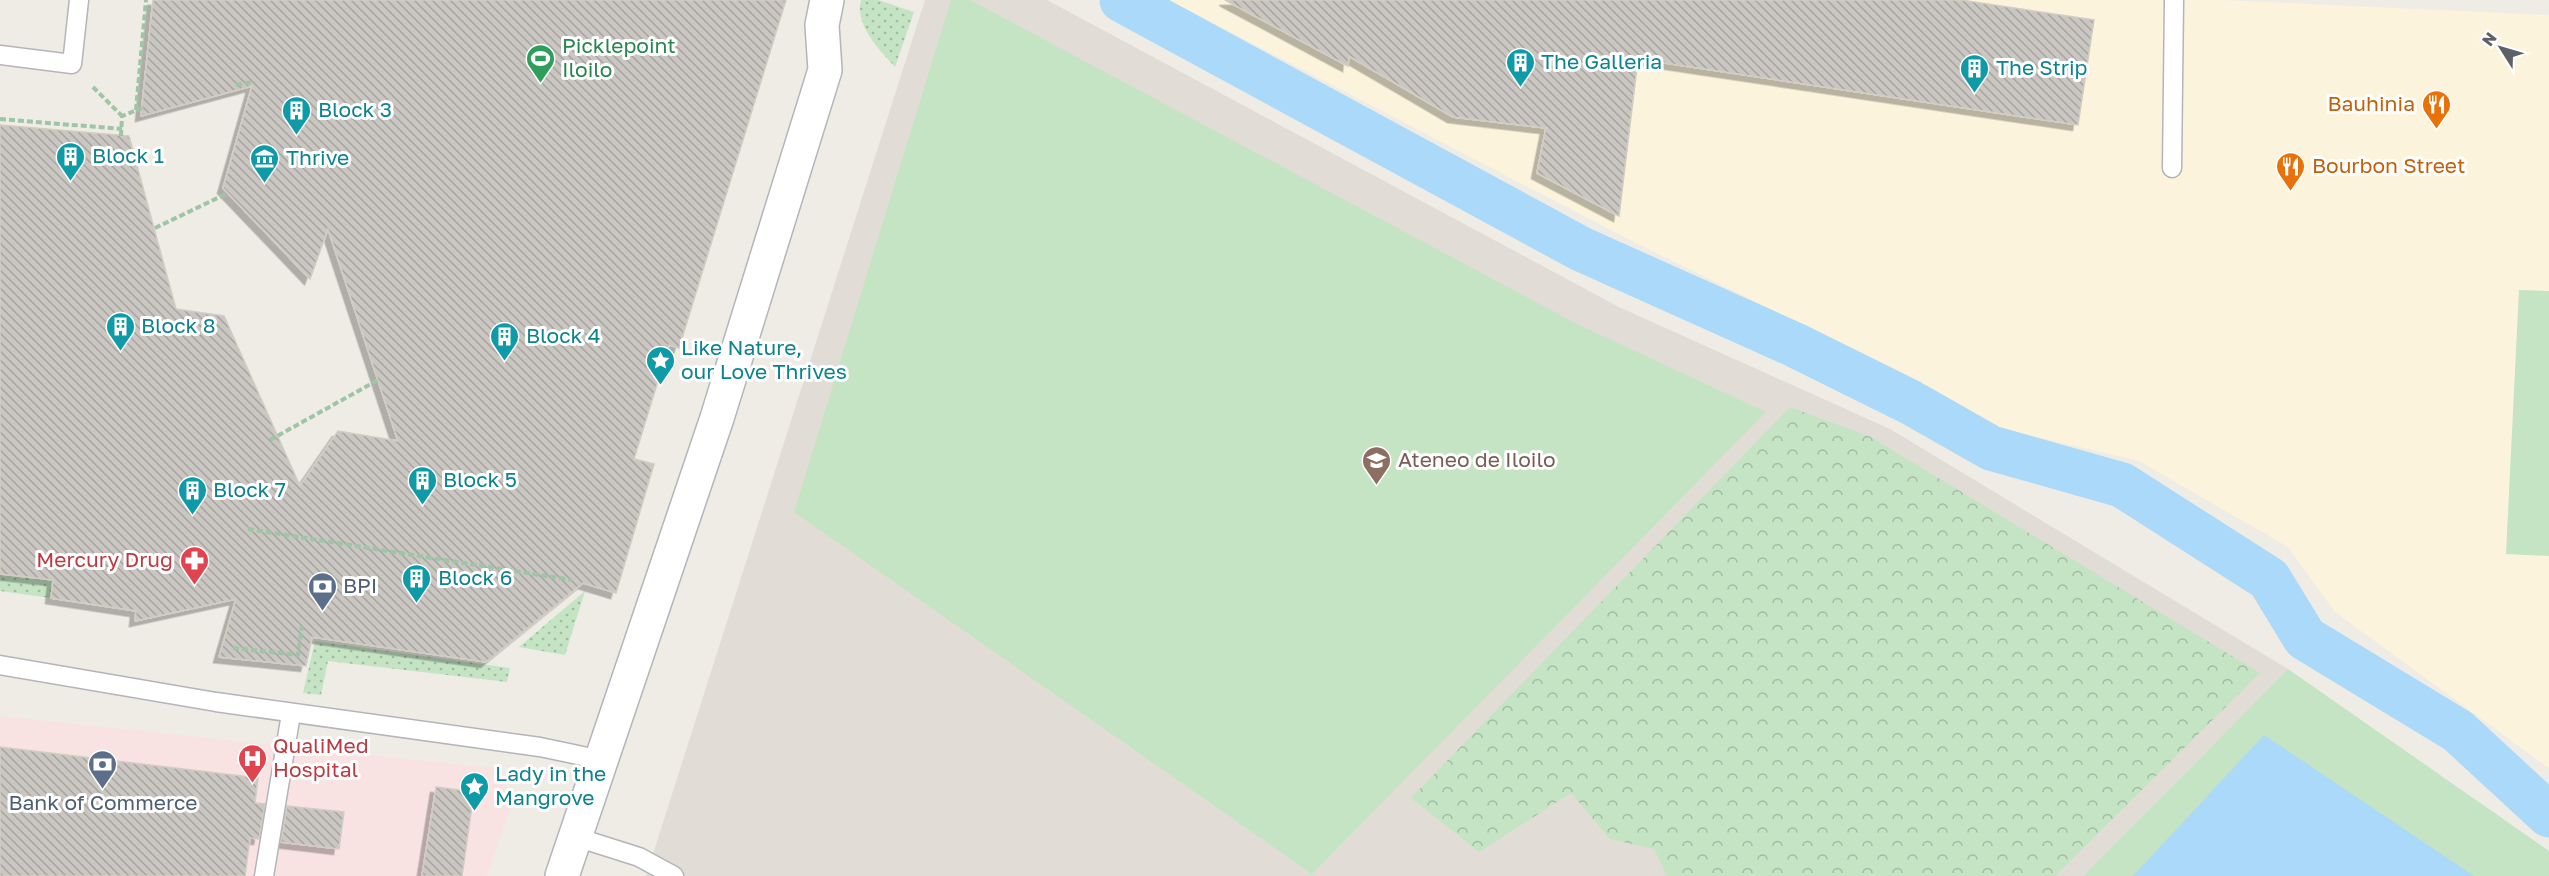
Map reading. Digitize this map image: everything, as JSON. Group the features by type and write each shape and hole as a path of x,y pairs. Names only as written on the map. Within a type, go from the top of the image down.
{"street":[{"path":"562,876 717,418 825,70 822,25 827,0"}],"lane":[{"path":"0,56 72,64 79,0"},
{"path":"2172,168 2174,0"},
{"path":"0,664 291,714 540,747 602,760"},
{"path":"264,876 291,714"},
{"path":"576,837 639,857 674,876"}],"path":[{"path":"136,110 146,0"},
{"path":"237,85 253,82"},
{"path":"112,107 122,116 121,136"},
{"path":"122,116 142,108"},
{"path":"0,119 122,129"},
{"path":"155,228 228,193"},
{"path":"270,440 378,380"},
{"path":"248,529 572,580"},
{"path":"233,648 298,655 302,626"}],"shaded area":[{"name":"Ateneo de Iloilo","path":"925,0 1047,0 1619,307 1890,429 2288,669 2083,876 646,876"},
{"path":"1169,0 2223,0 2549,15 2549,768 2335,612 2288,547 2139,461 2003,429 1933,389 1628,239"},
{"name":"QualiMed Hospital","path":"0,716 493,768 514,798 487,876 0,876"}],"green space":[{"path":"861,0 878,0 914,12 895,67 865,28 860,10"},
{"path":"951,0 970,0 1579,325 1766,412 1312,874 794,512"},
{"path":"2519,290 2549,291 2549,556 2506,554"},
{"path":"1790,407 1871,437 2260,673 2055,876 1667,876 1654,849 1610,839 1571,793 1479,852 1411,798"},
{"path":"55,567 51,598 0,591 0,574 34,578"},
{"path":"585,591 565,655 519,647"},
{"path":"315,641 510,668 507,682 328,661 321,695 303,693"},
{"path":"2288,669 2549,851 2549,876 2083,876"}],"water":[{"path":"2264,735 2474,876 2133,876"}],"building":[{"path":"153,0 786,0 679,348 669,345 634,459 654,464 616,593 583,583 486,662 312,637 306,666 219,657 236,599 135,621 136,611 51,598 53,580 0,574 0,125 129,136 176,309 224,316 300,486 338,431 398,441 328,229 310,279 223,188 252,86 141,116"},
{"path":"1225,0 1961,0 2094,20 2078,125 1638,59 1619,216 1537,173 1546,128 1453,117 1349,56 1348,66"},
{"path":"0,747 258,778 255,803 265,804 259,839 250,838 245,876 0,876"},
{"path":"436,787 474,792 462,876 422,876"},
{"path":"287,806 344,812 339,849 281,842"}],"waterway":[{"path":"1122,0 1581,249 1795,345 1910,402 1991,448 2122,485 2269,579 2305,638 2458,731 2549,815"}],"place":[{"name":"Picklepoint Iloilo","path":"541,84"},
{"name":"The Galleria","path":"1520,88"},
{"name":"The Strip","path":"1975,94"},
{"name":"Bauhinia","path":"2436,130"},
{"name":"Block 3","path":"297,136"},
{"name":"Block 1","path":"71,182"},
{"name":"Thrive","path":"265,184"},
{"name":"Bourbon Street","path":"2291,192"},
{"name":"Block 8","path":"120,352"},
{"name":"Block 4","path":"505,362"},
{"name":"Like Nature, our Love Thrives","path":"660,386"},
{"name":"Ateneo de Iloilo","path":"1377,486"},
{"name":"Block 5","path":"422,506"},
{"name":"Block 7","path":"192,516"},
{"name":"Mercury Drug","path":"194,586"},
{"name":"Block 6","path":"417,604"},
{"name":"BPI","path":"322,612"},
{"name":"QualiMed Hospital","path":"252,784"},
{"name":"Bank of Commerce","path":"103,790"},
{"name":"Lady in the Mangrove","path":"474,812"}]}
